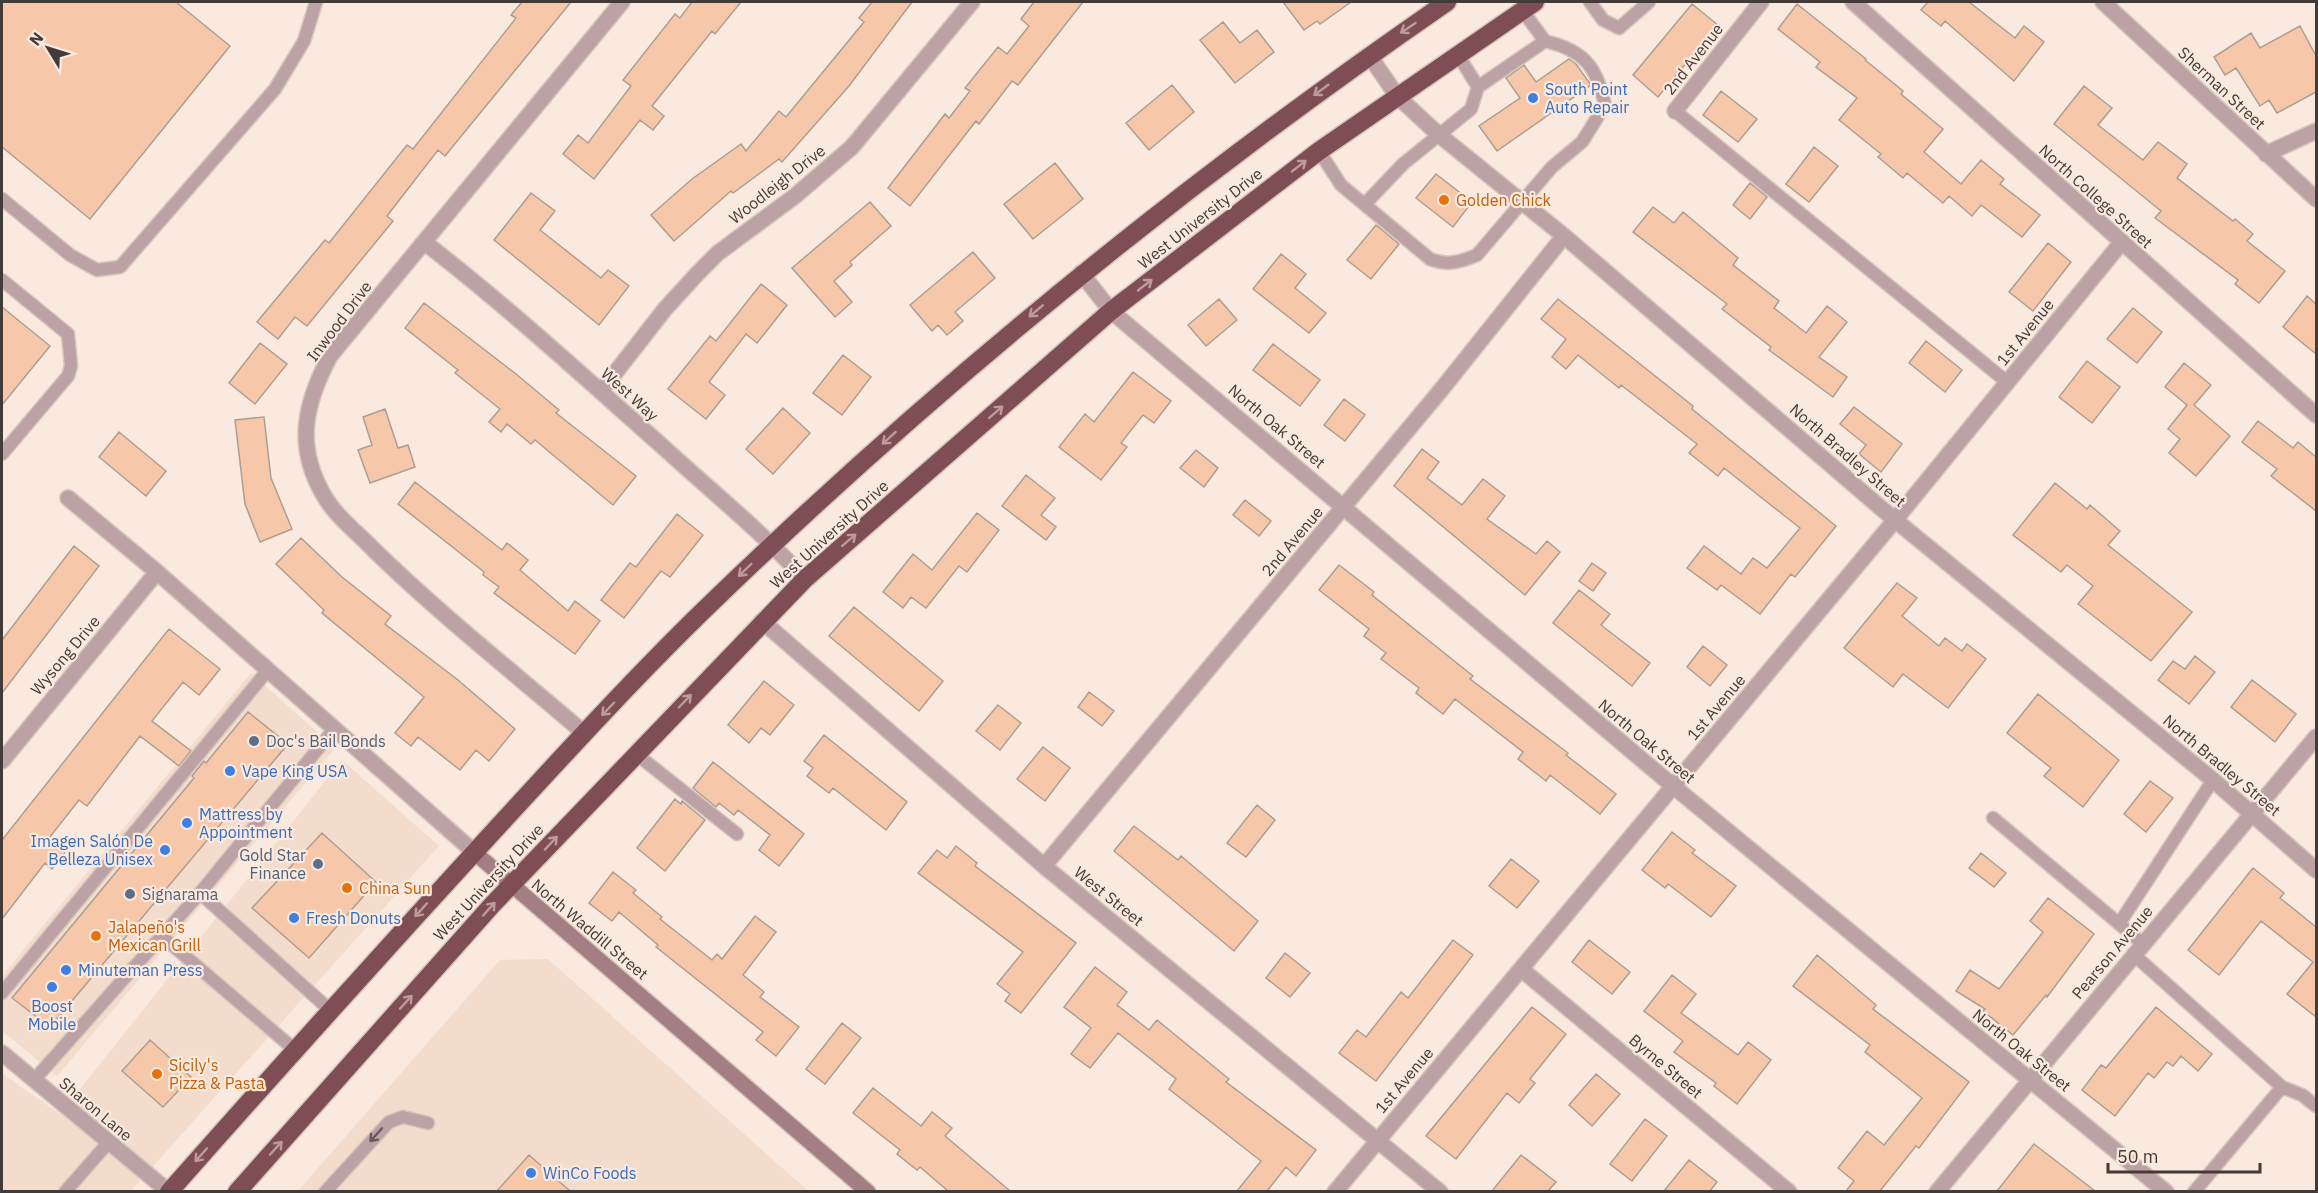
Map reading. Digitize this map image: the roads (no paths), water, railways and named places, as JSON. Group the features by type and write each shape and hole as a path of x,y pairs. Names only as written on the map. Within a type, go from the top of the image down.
{"highway":[{"name":"West University Drive","path":"169,1191 474,852 584,734 702,612 773,544 924,406 1081,273 1184,192 1439,4"},
{"name":"West University Drive","path":"237,1191 511,885 762,621 806,579 1111,311 1319,151 1529,6"}],"street":[{"name":"Inwood Drive","path":"584,734 398,573 333,509 322,493 314,471 306,426 308,406 317,381 330,356 622,2"},
{"name":"Woodleigh Drive","path":"601,391 665,309 718,253 795,196 852,147 972,2"},
{"name":"2nd Avenue","path":"1675,111 1761,2"},
{"name":"North College Street","path":"1853,2 2316,415"},
{"name":"Sherman Street","path":"2103,2 2316,199"},
{"name":"North Bradley Street","path":"1369,55 1397,96 1438,134 1564,236 1895,520 2252,812 2316,870"},
{"path":"2266,154 2316,130"},
{"name":"2nd Avenue","path":"1044,866 1344,506 1564,236"},
{"name":"West Way","path":"424,242 482,287 601,391 773,544 806,579"},
{"name":"1st Avenue","path":"1335,1191 1895,520 2121,243"},
{"name":"North Oak Street","path":"1081,273 1111,311 1673,786 2166,1191"},
{"name":"North Waddill Street","path":"68,498 157,572 511,885 868,1191"},
{"name":"Wysong Drive","path":"2,760 157,572"},
{"name":"West Street","path":"762,621 1044,866 1440,1191"},
{"name":"Pearson Avenue","path":"1937,1191 2316,736"},
{"name":"Byrne Street","path":"1521,969 1789,1191"},
{"name":"Sharon Lane","path":"2,1053 108,1143 169,1191"}],"lane":[{"path":"2,199 70,255 97,270 120,267 275,89 304,41 316,2"},
{"path":"1590,2 1604,20 1619,28 1649,2"},
{"path":"1529,6 1545,41"},
{"path":"1319,151 1341,185 1430,259 1442,264 1461,262 1477,255 1552,167 1582,142 1605,105 1599,78 1571,47 1545,41 1478,87 1471,108 1438,134 1419,154 1403,164 1365,204"},
{"path":"1458,55 1478,87"},
{"path":"1675,111 2007,382"},
{"path":"2,280 68,334 71,366 68,376 2,454"},
{"path":"2,993 268,670"},
{"path":"34,1080 164,938 335,729"},
{"path":"635,753 736,834"},
{"path":"2119,924 2213,780"},
{"path":"1993,818 2119,924 2138,949 2282,1087 2302,1095 2316,1106"},
{"path":"200,893 331,1011"},
{"path":"164,938 295,1050"},
{"path":"2194,1191 2282,1087"},
{"path":"325,1191 389,1122 403,1117 428,1123"},
{"path":"65,1191 108,1143"}],"place":[{"name":"South Point Auto Repair","path":"1533,98"},
{"name":"Golden Chick","path":"1444,200"},
{"name":"Doc's Bail Bonds","path":"254,741"},
{"name":"Vape King USA","path":"230,771"},
{"name":"Mattress by Appointment","path":"187,823"},
{"name":"Imagen Salón De Belleza Unisex","path":"165,850"},
{"name":"Gold Star Finance","path":"318,864"},
{"name":"China Sun","path":"347,888"},
{"name":"Signarama","path":"130,894"},
{"name":"Fresh Donuts","path":"294,918"},
{"name":"Jalapeño's Mexican Grill","path":"96,936"},
{"name":"Minuteman Press","path":"66,970"},
{"name":"Boost Mobile","path":"52,987"},
{"name":"Sicily's Pizza & Pasta","path":"157,1074"},
{"name":"WinCo Foods","path":"531,1173"}]}
